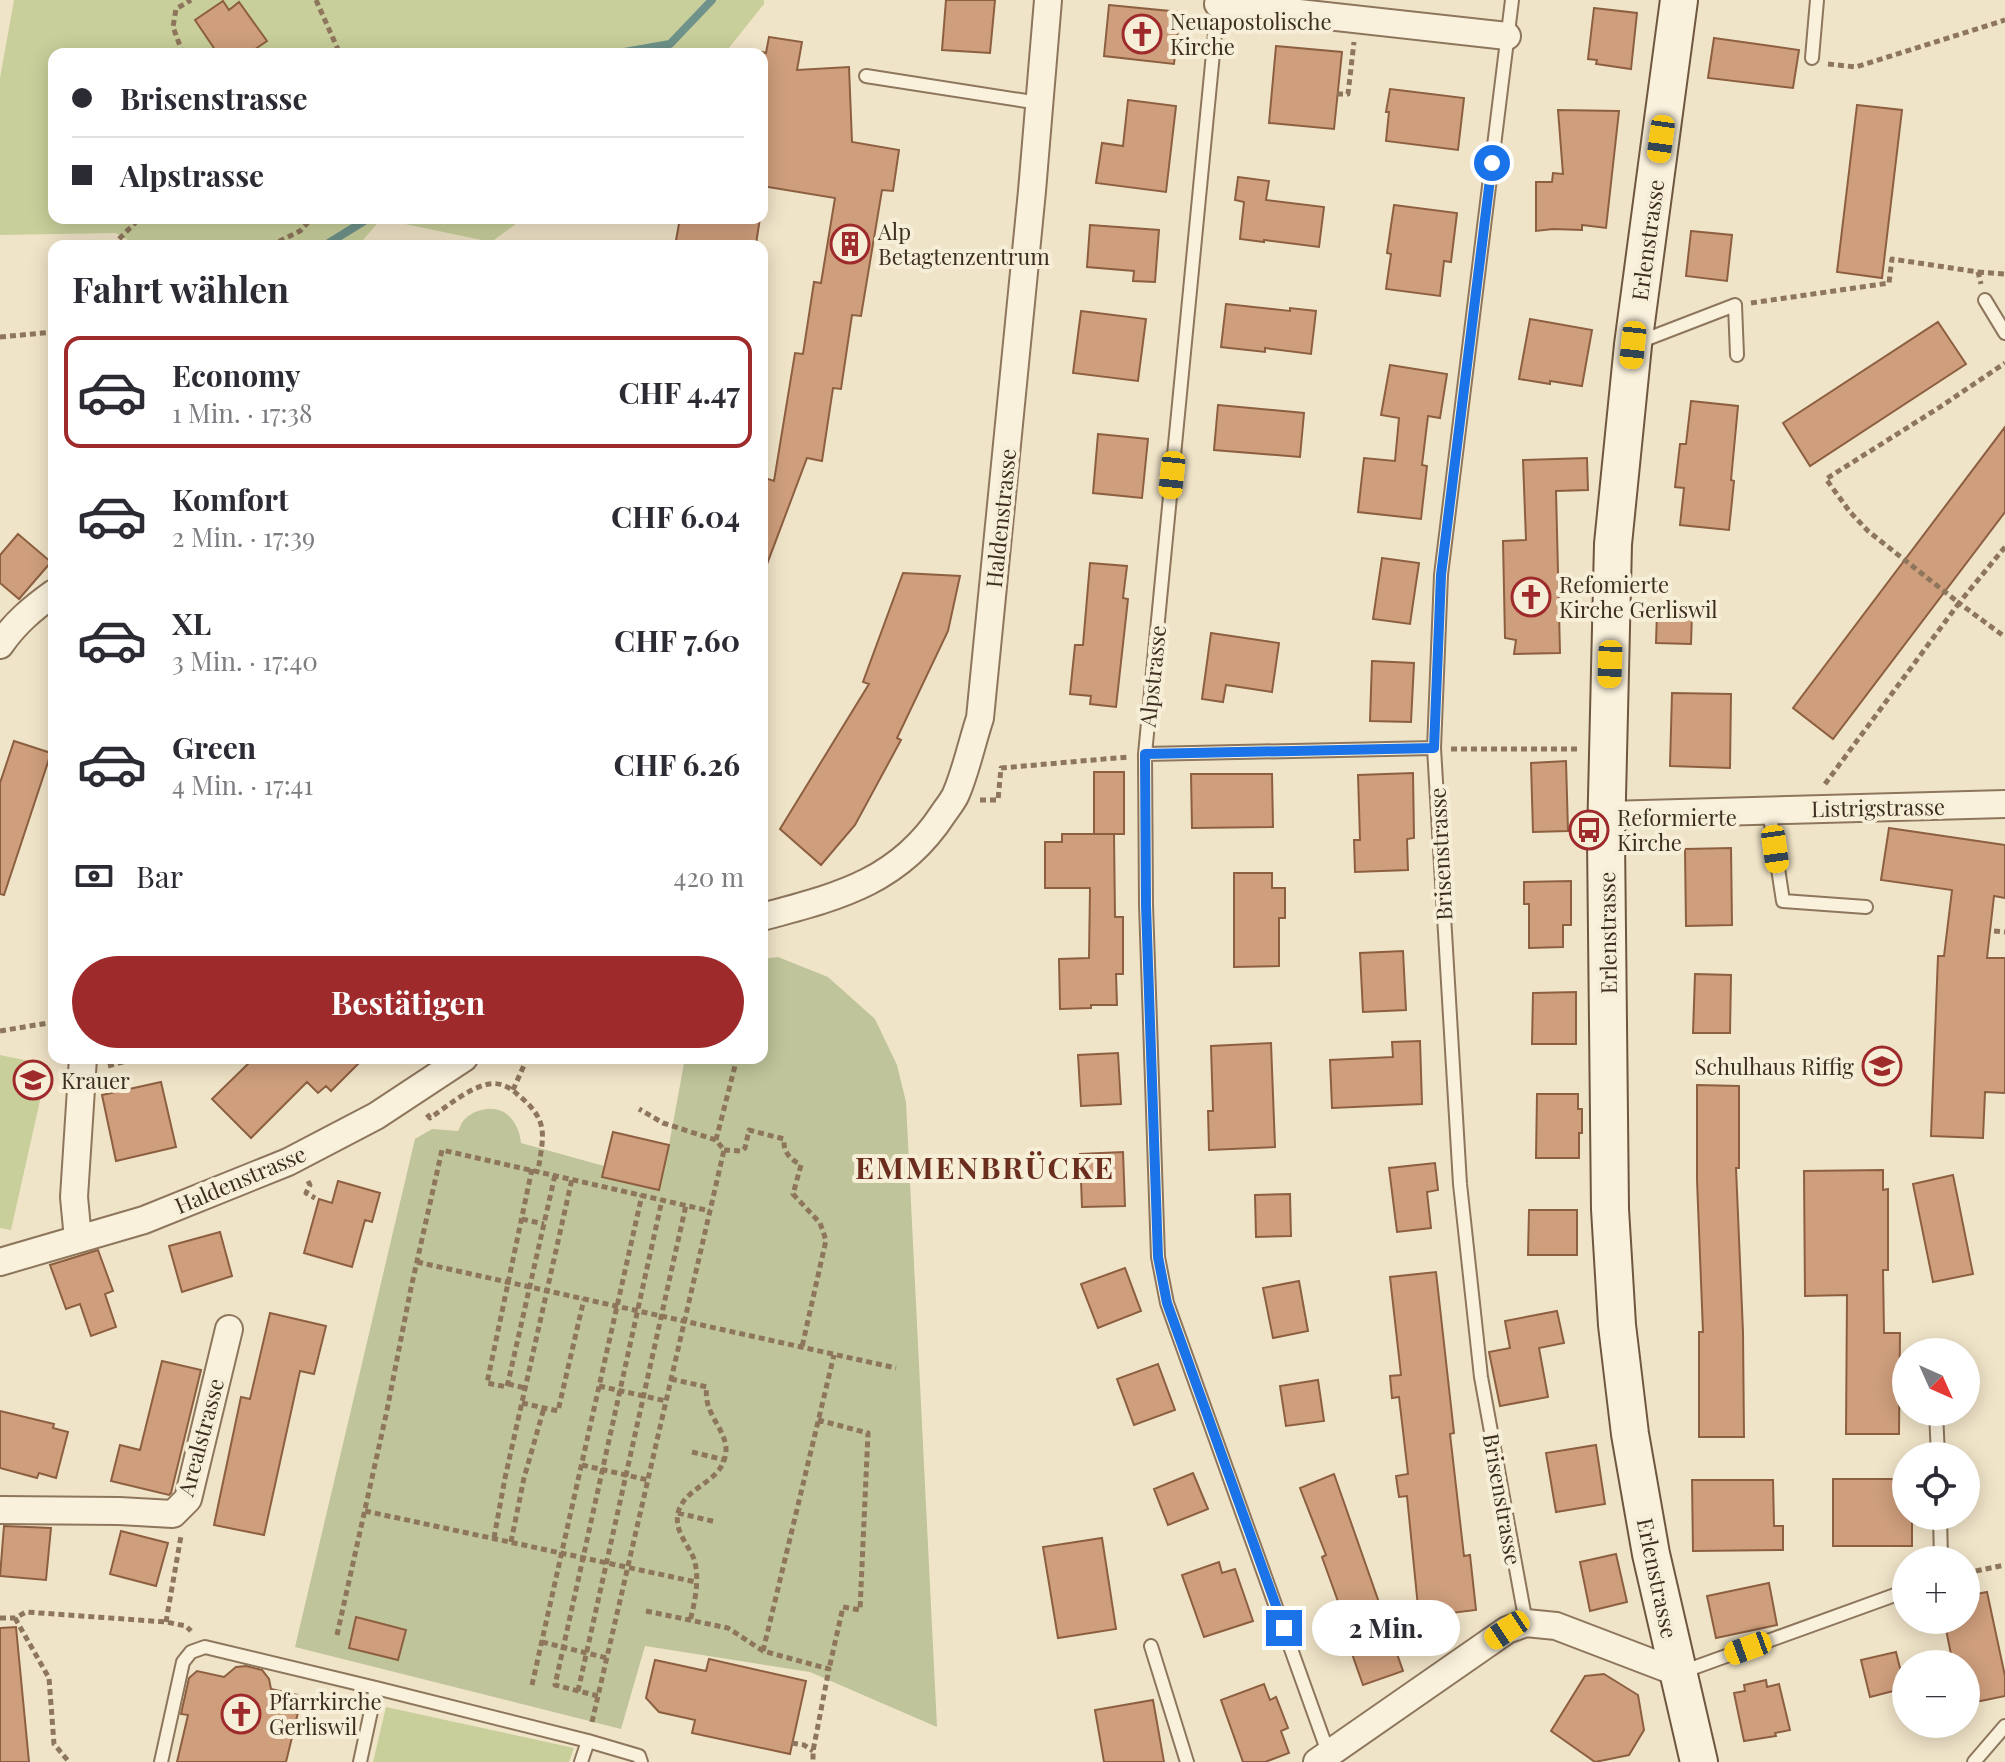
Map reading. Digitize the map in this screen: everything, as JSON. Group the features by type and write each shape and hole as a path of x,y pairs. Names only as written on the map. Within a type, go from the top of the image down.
{"street":[{"name":"Haldenstrasse","path":"768,915 868,884 906,858 931,833 956,794 980,718 1048,0"},
{"name":"Erlenstrasse","path":"1679,0 1633,345 1613,544 1607,815 1610,1209 1617,1325 1630,1434 1651,1554 1699,1762"},
{"name":"Alpstrasse","path":"1218,2 1507,36"},
{"path":"0,645 11,629 48,598"},
{"name":"Listrigstrasse","path":"1607,815 2005,804"},
{"path":"78,1239 74,1197 83,1064"},
{"name":"Haldenstrasse","path":"0,1262 144,1220 288,1162 376,1116 455,1064"},
{"name":"Arealstrasse","path":"0,1510 173,1514 188,1499 229,1329"},
{"path":"1325,1759 1507,1630 1526,1623 1556,1626 1679,1673"}],"lane":[{"name":"Brisenstrasse","path":"1512,0 1441,575 1434,748 1460,1184 1481,1377 1526,1623"},
{"path":"1812,58 1817,0"},
{"name":"Alpstrasse","path":"1218,2 1145,754 1146,905 1158,1257 1172,1317 1325,1759"},
{"path":"866,76 1039,103"},
{"path":"1985,300 2005,333"},
{"path":"1633,345 1735,305 1737,355"},
{"path":"1145,754 1434,748"},
{"path":"1769,810 1783,901 1866,907"},
{"path":"1679,1673 1892,1596"},
{"path":"1151,1646 1187,1762"},
{"path":"161,1762 183,1662 191,1652 205,1647 590,1734 639,1756 641,1762"},
{"path":"360,1762 376,1688"},
{"path":"1974,1762 2005,1726"},
{"path":"581,1762 590,1734"}],"path":[{"path":"181,48 173,27 176,9 191,0"},
{"path":"316,0 337,48"},
{"path":"1337,94 1348,94 1356,19"},
{"path":"1812,58 1831,65 1856,67 2005,20"},
{"path":"118,240 134,224"},
{"path":"282,240 306,224"},
{"path":"1735,305 1889,283 1892,259 2005,274"},
{"path":"1978,272 1985,300"},
{"path":"0,337 48,333"},
{"path":"2005,363 1826,479 1868,531 2005,637"},
{"path":"1836,769 1959,603 2005,547"},
{"path":"1434,748 1591,750"},
{"path":"970,800 998,800 1001,768 1145,754"},
{"path":"1994,931 2005,932"},
{"path":"0,1031 48,1023"},
{"path":"513,1090 525,1064"},
{"path":"716,1140 735,1064"},
{"path":"421,1105 430,1118 477,1088 496,1083 513,1090 540,1117 543,1137 487,1383 507,1387 508,1384 555,1175"},
{"path":"639,1109 663,1123 716,1140 724,1150 742,1151 749,1130 784,1139 788,1155 801,1165 793,1194 820,1223 826,1240 802,1347"},
{"path":"337,1635 442,1150 710,1211"},
{"path":"590,1734 724,1150"},
{"path":"304,1173 310,1185 306,1193 315,1198"},
{"path":"494,1538 572,1179"},
{"path":"532,1685 642,1195"},
{"path":"598,1696 555,1685 662,1200"},
{"path":"578,1691 686,1205"},
{"path":"522,1219 544,1224"},
{"path":"417,1262 896,1368"},
{"path":"522,1403 558,1411 584,1299"},
{"path":"763,1651 834,1355"},
{"path":"671,1379 707,1387 706,1401 710,1414 726,1446 725,1460 718,1472 685,1500 678,1513 679,1530 693,1557 696,1571 690,1621"},
{"path":"508,1384 525,1388"},
{"path":"599,1386 666,1401"},
{"path":"511,1542 524,1478 544,1408"},
{"path":"813,1762 843,1607 860,1610 868,1433 818,1420"},
{"path":"692,1452 725,1460"},
{"path":"582,1465 648,1480"},
{"path":"365,1511 696,1582"},
{"path":"678,1513 716,1522"},
{"path":"166,1622 179,1547"},
{"path":"1980,1570 2005,1565"},
{"path":"646,1611 728,1628 763,1651 829,1669"},
{"path":"0,1618 15,1618 26,1612 186,1626"},
{"path":"15,1618 49,1678 54,1744 69,1762"},
{"path":"542,1642 607,1658"},
{"path":"792,1743 804,1745 813,1751"}],"green space":[{"path":"14,0 764,0 729,48 48,48 48,224 377,224 363,240 128,240 116,233 0,235 0,78"},
{"path":"405,224 516,224 494,240"},
{"path":"778,957 828,977 875,1019 897,1065 906,1102 937,1727 810,1672 645,1646 621,1729 295,1647 415,1139 432,1129 458,1131 470,1115 490,1109 509,1116 517,1128 521,1143 604,1166 613,1132 669,1145 684,1064 768,1064 768,958"},
{"path":"0,1055 48,1065 11,1230 0,1228"},
{"path":"386,1707 574,1748 569,1762 373,1762"}],"building":[{"path":"946,0 995,0 990,53 942,50"},
{"path":"223,1 229,10 239,2 267,41 257,48 214,48 195,20"},
{"name":"Neuapostolische Kirche","path":"1109,5 1180,12 1174,64 1104,56"},
{"path":"1594,8 1637,13 1631,69 1596,64 1597,60 1588,59"},
{"name":"Alp Betagtenzentrum","path":"769,37 802,42 797,70 849,67 852,142 899,150 893,191 882,190 861,316 852,315 841,389 833,388 822,461 807,458 768,561 768,479 774,481 795,353 803,354 814,282 821,283 835,198 768,187"},
{"path":"1714,38 1799,50 1793,88 1708,78"},
{"path":"1276,46 1342,52 1334,129 1269,123"},
{"path":"1390,89 1464,98 1458,150 1386,141"},
{"path":"1128,100 1176,106 1166,192 1096,183 1102,143 1123,146"},
{"path":"1857,105 1902,110 1882,278 1837,272"},
{"path":"1558,110 1619,111 1606,228 1582,225 1582,230 1536,231 1536,182 1552,182 1553,173 1563,174"},
{"path":"1238,177 1269,181 1266,200 1324,207 1319,247 1240,239 1244,202 1235,200"},
{"path":"1394,205 1457,213 1451,262 1444,261 1440,296 1386,289 1391,254 1387,253"},
{"path":"679,224 759,224 757,240 676,240"},
{"path":"1090,225 1159,230 1155,282 1133,281 1134,271 1087,267"},
{"path":"1691,231 1732,235 1727,281 1686,276"},
{"path":"1226,304 1316,311 1311,354 1265,348 1265,352 1221,347"},
{"path":"1081,311 1146,319 1138,381 1073,373"},
{"path":"1530,319 1592,330 1582,386 1519,379"},
{"path":"1938,322 1966,364 1810,466 1783,423"},
{"path":"1390,365 1447,374 1440,418 1428,416 1422,465 1427,466 1421,519 1358,512 1364,458 1395,461 1399,418 1381,415"},
{"path":"1691,401 1738,406 1729,530 1680,525 1684,488 1675,487 1680,444 1686,444"},
{"path":"1218,405 1304,413 1300,457 1214,450"},
{"path":"2005,427 2005,512 1833,739 1793,708"},
{"path":"1098,434 1148,439 1142,498 1093,493"},
{"name":"Refomierte Kirche Gerliswil","path":"1587,458 1588,490 1556,491 1560,653 1514,654 1516,640 1505,638 1503,541 1526,540 1523,460"},
{"path":"18,534 48,559 48,565 19,599 0,583 0,555"},
{"path":"1382,558 1419,563 1410,624 1373,619"},
{"path":"1090,563 1127,566 1123,598 1128,599 1116,707 1090,704 1091,696 1070,694 1075,645 1083,645"},
{"path":"903,573 960,576 948,631 897,738 901,740 855,825 821,865 780,829 869,684 863,682"},
{"path":"1657,612 1692,613 1691,644 1656,643"},
{"path":"1211,633 1279,643 1272,692 1226,685 1223,702 1202,699"},
{"path":"1372,661 1414,663 1411,722 1370,721"},
{"path":"1672,693 1731,694 1730,768 1670,766"},
{"path":"14,741 48,752 48,762 4,895 0,894 0,783"},
{"path":"1566,761 1568,831 1533,832 1531,763"},
{"path":"1094,772 1124,772 1124,834 1094,834"},
{"path":"1413,773 1414,838 1407,839 1408,870 1355,872 1354,840 1360,840 1358,775"},
{"path":"1191,774 1272,774 1273,827 1192,828"},
{"path":"1889,828 2005,845 2005,898 1994,896 1987,958 2005,958 2005,1093 1985,1092 1983,1138 1931,1136 1938,956 1944,956 1952,890 1881,880"},
{"path":"1062,834 1114,834 1115,917 1123,917 1123,974 1116,974 1117,1005 1060,1009 1059,959 1089,958 1090,888 1045,888 1045,842 1062,842"},
{"path":"1731,848 1732,925 1686,926 1685,849"},
{"path":"1234,873 1272,873 1272,888 1285,888 1285,918 1279,918 1279,966 1234,967"},
{"path":"1571,881 1571,925 1563,925 1563,947 1529,948 1529,904 1524,904 1524,882"},
{"path":"1403,951 1406,1010 1363,1012 1360,953"},
{"path":"1695,974 1731,975 1730,1033 1693,1033"},
{"path":"1576,992 1576,1044 1532,1044 1533,993"},
{"path":"1420,1041 1422,1104 1332,1108 1330,1060 1393,1057 1392,1042"},
{"path":"1271,1043 1275,1147 1209,1150 1208,1111 1213,1111 1211,1046"},
{"path":"1118,1053 1121,1104 1081,1106 1078,1055"},
{"path":"248,1064 358,1064 331,1091 326,1086 318,1093 307,1082 251,1138 212,1099"},
{"path":"161,1082 176,1147 116,1161 102,1095"},
{"path":"1697,1085 1739,1086 1739,1168 1736,1168 1744,1437 1699,1437 1699,1332 1703,1332"},
{"path":"1537,1094 1578,1094 1578,1109 1582,1109 1579,1158 1536,1158"},
{"path":"613,1132 669,1145 659,1190 602,1177"},
{"path":"1123,1152 1125,1206 1082,1207 1080,1154"},
{"path":"1435,1163 1438,1190 1427,1192 1431,1228 1397,1232 1389,1168"},
{"path":"1883,1170 1883,1190 1888,1189 1888,1270 1883,1270 1884,1333 1900,1333 1900,1338 1892,1338 1892,1426 1899,1426 1899,1434 1846,1434 1847,1295 1805,1296 1804,1171"},
{"path":"1953,1175 1973,1274 1933,1282 1913,1184"},
{"path":"338,1181 380,1193 372,1222 365,1220 352,1267 304,1253 319,1199 332,1203"},
{"path":"1290,1194 1291,1236 1256,1237 1255,1195"},
{"path":"1529,1210 1577,1210 1577,1255 1528,1255"},
{"path":"220,1232 232,1276 182,1292 169,1246"},
{"path":"98,1250 113,1291 105,1294 116,1327 91,1336 80,1304 66,1309 50,1265"},
{"path":"1125,1268 1141,1311 1098,1328 1081,1284"},
{"path":"1436,1272 1464,1556 1470,1555 1476,1610 1419,1617 1407,1496 1399,1497 1396,1476 1408,1474 1399,1397 1392,1398 1390,1376 1401,1375 1390,1277"},
{"path":"1299,1281 1308,1331 1273,1338 1263,1288"},
{"path":"1557,1311 1564,1343 1539,1348 1548,1397 1500,1406 1489,1352 1510,1348 1505,1321"},
{"path":"270,1313 326,1326 314,1374 300,1371 264,1535 214,1525 241,1397 250,1399"},
{"path":"162,1361 201,1370 169,1495 111,1481 120,1445 140,1450"},
{"path":"1158,1364 1175,1410 1134,1425 1117,1379"},
{"path":"1318,1380 1324,1421 1286,1426 1280,1386"},
{"path":"0,1411 54,1424 53,1428 68,1432 56,1478 39,1473 37,1478 0,1468"},
{"path":"1596,1445 1605,1504 1556,1512 1546,1453"},
{"path":"1193,1473 1208,1509 1168,1525 1154,1489"},
{"path":"1334,1474 1403,1671 1363,1685 1345,1634 1349,1632 1322,1557 1326,1555 1300,1488"},
{"path":"1833,1479 1892,1479 1892,1530 1912,1530 1912,1546 1833,1546"},
{"path":"1692,1480 1773,1480 1774,1526 1783,1526 1783,1550 1693,1551"},
{"path":"4,1526 51,1528 46,1580 0,1576"},
{"path":"121,1531 168,1543 156,1586 110,1574"},
{"path":"1102,1538 1116,1629 1058,1638 1043,1547"},
{"path":"1616,1554 1627,1602 1590,1611 1580,1562"},
{"path":"1219,1562 1222,1573 1235,1569 1253,1621 1204,1637 1182,1575"},
{"path":"1769,1583 1777,1625 1716,1638 1707,1596"},
{"path":"1987,1592 2005,1676 2005,1696 1980,1701 1980,1650 1950,1650 1947,1634 1980,1634 1980,1593"},
{"path":"356,1617 406,1630 398,1660 349,1648"},
{"path":"16,1627 29,1762 0,1762 0,1628"},
{"path":"1892,1653 1892,1691 1870,1697 1861,1660"},
{"path":"709,1659 806,1681 790,1754 692,1733 695,1720 659,1712 646,1698 655,1660 706,1671"},
{"name":"Pfarrkirche Gerliswil","path":"236,1667 262,1670 269,1679 271,1689 302,1696 286,1762 177,1762 188,1715 181,1714 189,1678 197,1671 224,1677"},
{"path":"1604,1674 1638,1695 1644,1730 1629,1755 1595,1762 1551,1731 1585,1676"},
{"path":"1766,1680 1767,1687 1779,1684 1790,1730 1775,1733 1776,1736 1744,1741 1734,1693 1745,1691 1744,1685"},
{"path":"1264,1684 1270,1700 1276,1697 1288,1728 1281,1731 1289,1753 1265,1762 1243,1762 1221,1700"},
{"path":"1153,1700 1164,1762 1104,1762 1095,1710"}],"waterway":[{"path":"647,48 670,44 712,0"},
{"path":"334,240 359,224"}],"place":[{"name":"Neuapostolische Kirche","path":"1142,34"},
{"name":"Alp Betagtenzentrum","path":"850,244"},
{"name":"Refomierte Kirche Gerliswil","path":"1531,597"},
{"name":"Reformierte Kirche","path":"1589,830"},
{"name":"Schulhaus Riffig","path":"1882,1066"},
{"name":"Krauer","path":"33,1080"},
{"name":"Pfarrkirche Gerliswil","path":"241,1714"}],"district":[{"name":"EMMENBRÜCKE","path":"985,1167"}],"route":[{"path":"1284,1628 1167,1303 1158,1257 1146,905 1145,754 1434,748 1441,575 1492,163"}]}
